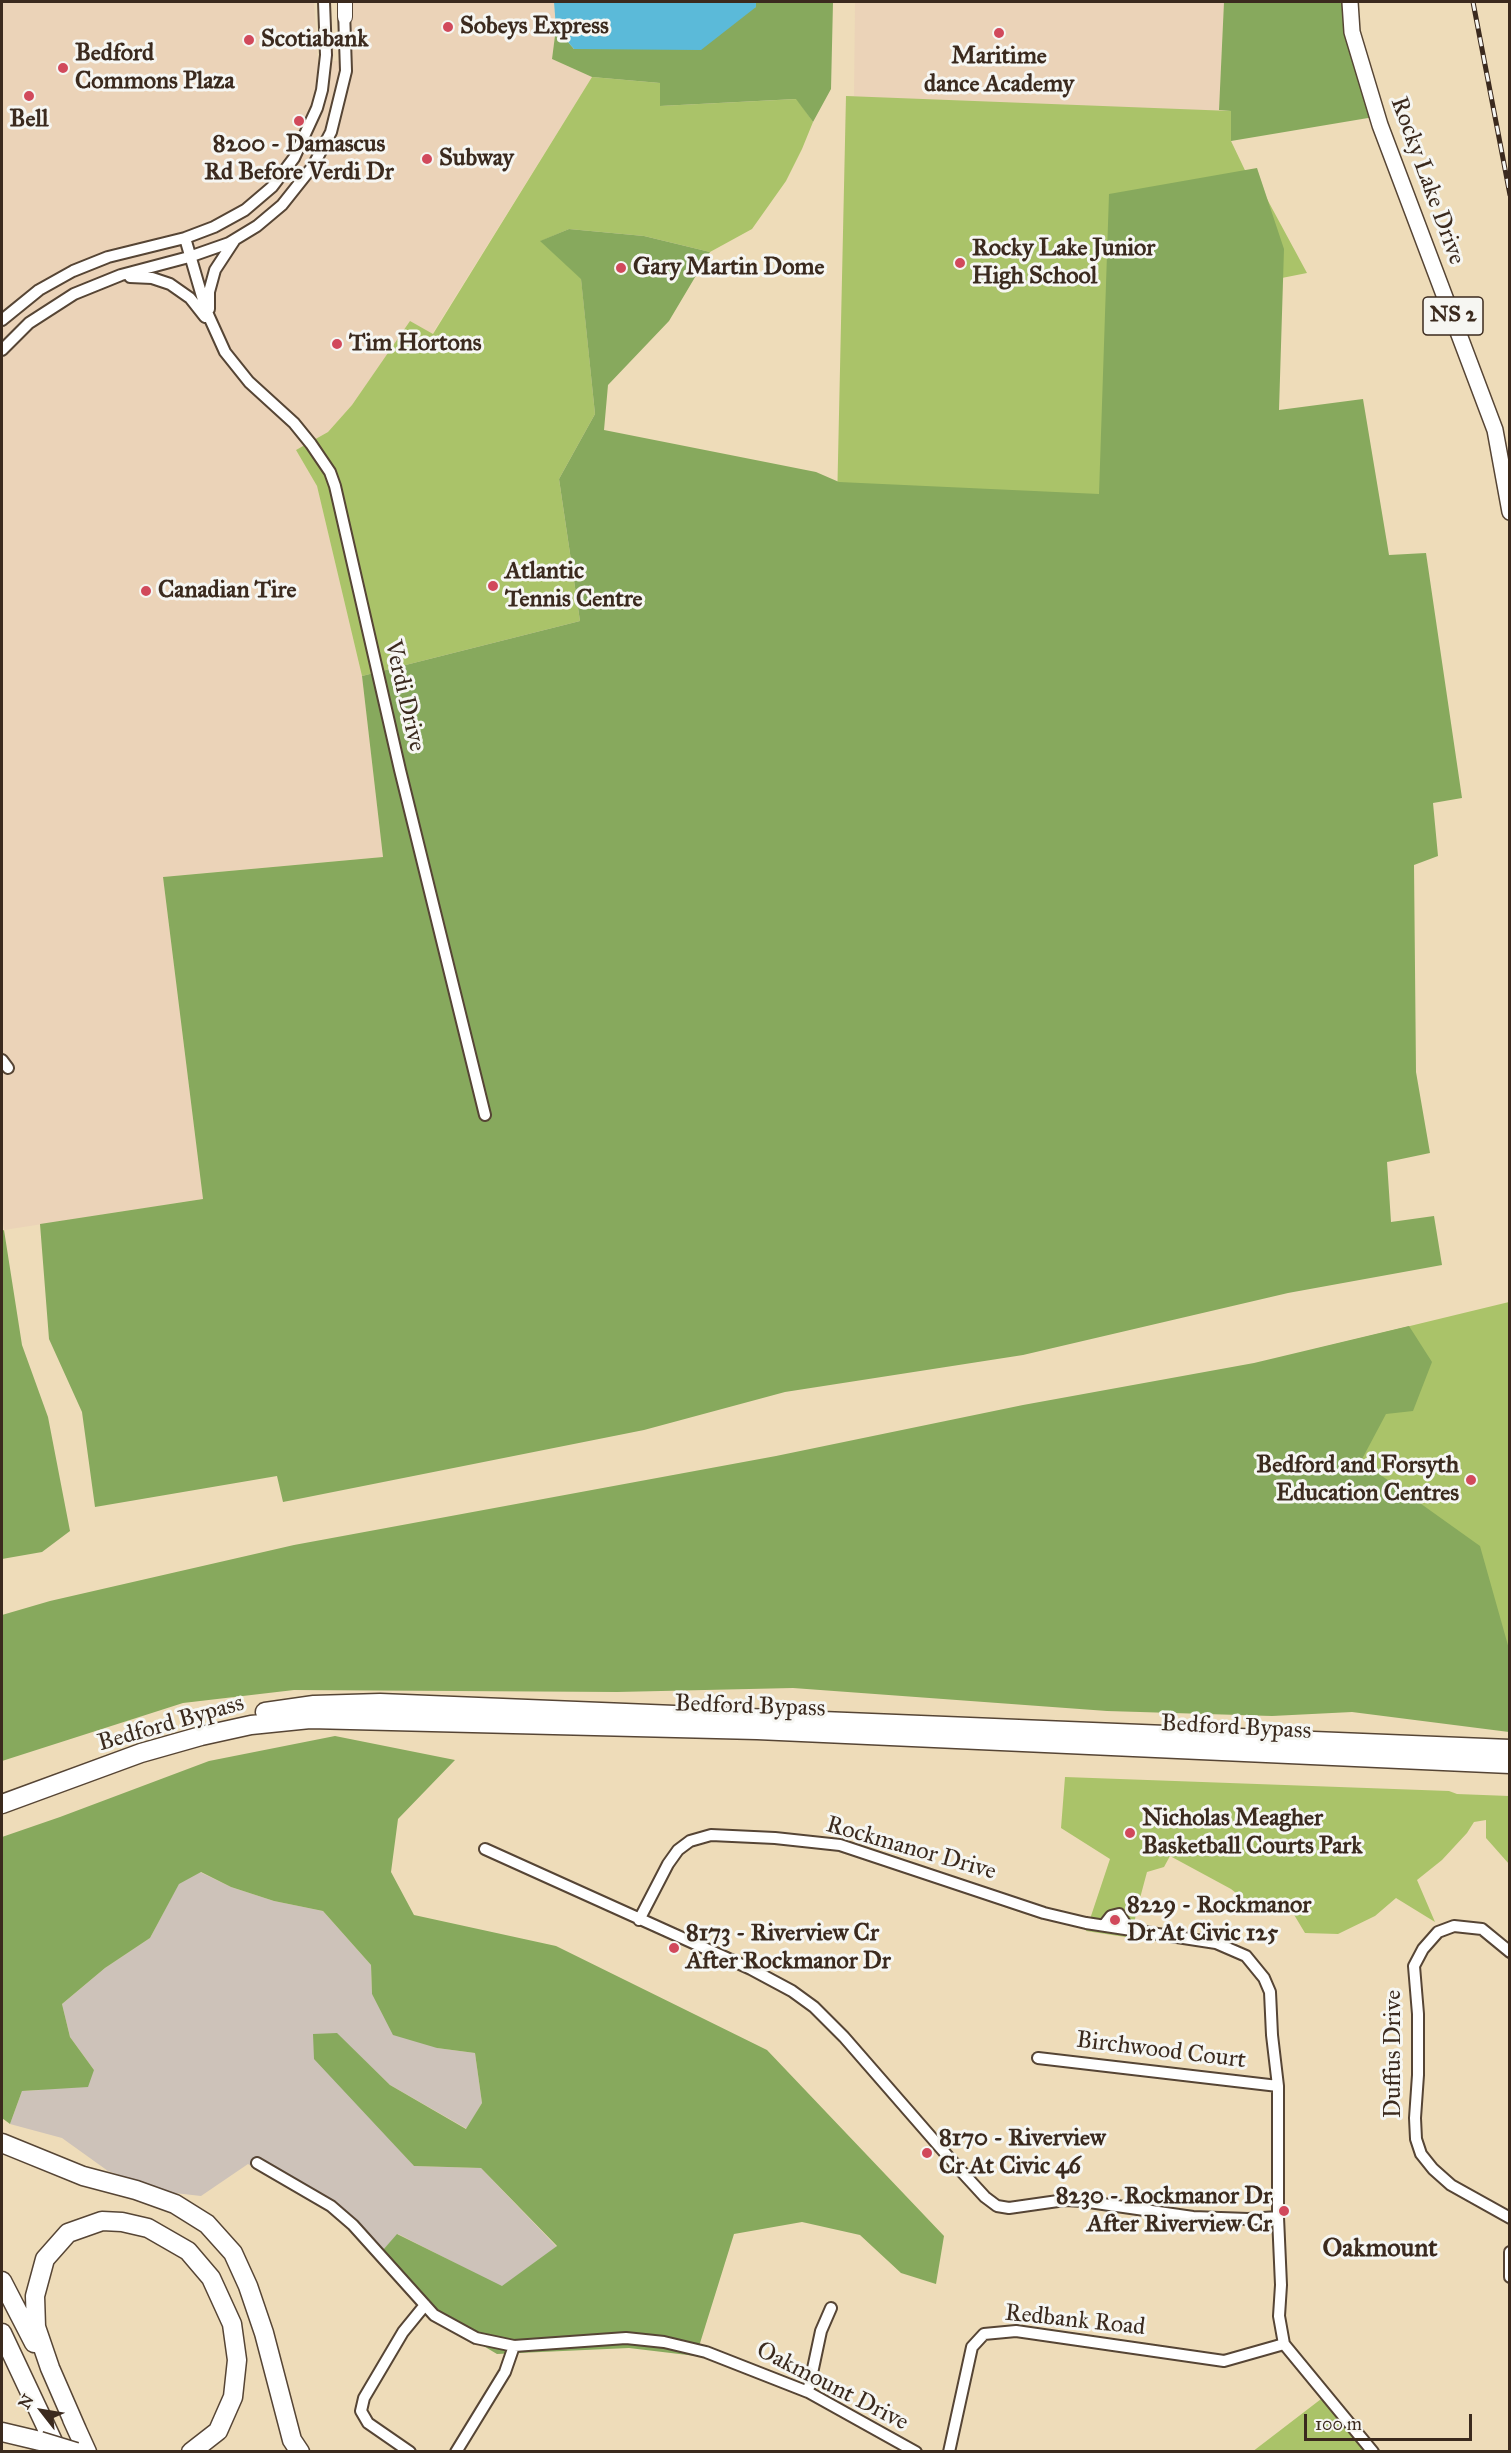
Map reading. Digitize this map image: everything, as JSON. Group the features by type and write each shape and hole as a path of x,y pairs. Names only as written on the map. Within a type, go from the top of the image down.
{"highway":[{"name":"Bedford Bypass","path":"2,1791 133,1744 202,1724 250,1714 314,1705 358,1703 1509,1749"},
{"name":"Bedford Bypass","path":"2,1804 141,1753 201,1736 251,1725 310,1719 746,1730 1509,1764"},
{"path":"2,2143 83,2176 136,2190 175,2204 207,2224 234,2253 248,2286 264,2333 292,2440 300,2451"},
{"path":"77,2430 50,2368 36,2327 35,2296 45,2259 68,2233 102,2221 122,2222 148,2228 188,2251 211,2278 232,2324 237,2360 233,2397 218,2431 191,2451"},
{"path":"2,2281 87,2451"},
{"path":"2,2333 58,2451"},
{"path":"2,2349 37,2405"},
{"path":"2,2432 76,2451"},
{"path":"2,2438 40,2440"}],"main road":[{"path":"344,2 345,17"},
{"name":"Rocky Lake Drive","path":"1350,2 1352,32 1380,125 1495,430 1509,512"}],"street":[{"path":"2,320 39,290 73,271 108,257 185,238 214,227 245,210 272,187 294,158 311,125 322,90 326,55 324,2"},
{"path":"2,350 44,312 74,294 101,281 189,257 236,239 270,216 293,193 313,166 331,132 346,71 345,17"},
{"name":"Verdi Drive","path":"185,238 211,324 220,344 237,369 294,423 322,458 335,486 403,782 484,1114"},
{"name":"Verdi Drive","path":"211,324 209,300 213,275 221,259 236,239"},
{"path":"101,281 140,276 163,281 190,298 211,324"},
{"name":"Rockmanor Drive","path":"639,1920 668,1864 678,1850 690,1841 711,1835 796,1840 840,1845 1044,1912 1086,1923 1216,1943 1246,1956 1264,1978 1270,1992 1278,2086 1278,2217 1281,2285 1279,2316 1284,2344"},
{"path":"485,1849 751,1969 792,1991 814,2007 844,2037 985,2198 997,2206 1009,2208 1065,2200 1082,2200 1193,2217 1248,2219 1278,2217"},
{"name":"Duffus Drive","path":"1509,1952 1482,1929 1454,1926 1438,1932 1423,1948 1414,1966 1418,2014 1415,2118 1416,2139 1421,2154 1450,2185 1509,2218"},
{"name":"Birchwood Court","path":"1038,2058 1278,2086"},
{"name":"Oakmount Drive","path":"258,2163 331,2206 353,2225 434,2315 476,2338 514,2346 614,2339 664,2342 735,2362 808,2392 916,2451"},
{"path":"1509,2252 1509,2277"},
{"path":"410,2451 368,2423 361,2411 364,2398 403,2332 425,2305"},
{"path":"808,2392 821,2331 831,2308"},
{"name":"Redbank Road","path":"949,2451 972,2347 984,2334 1016,2331 1224,2361 1284,2344"},
{"path":"1284,2344 1373,2451"},
{"path":"456,2451 505,2372 514,2346"}],"shaded area":[{"path":"2,2 314,2 318,63 350,59 351,2 554,2 556,28 552,59 592,77 432,334 410,322 352,405 328,432 296,450 317,486 362,676 383,857 163,877 203,1199 4,1230 2,1213"},
{"path":"855,2 1224,2 1219,110 1231,111 1231,141 1244,170 839,482 846,96 854,96"},
{"path":"200,1872 231,1887 274,1901 323,1911 371,1965 372,1994 437,2048 475,2053 482,2103 467,2129 390,2085 337,2034 313,2034 380,2128 414,2166 481,2168 557,2247 502,2287 398,2234 376,2258 336,2217 248,2164 201,2196 166,2192 108,2171 62,2138 10,2124 22,2091 40,2090 94,2070 70,2037 62,2004 105,1968 150,1938 179,1883"}],"green space":[{"path":"756,2 833,2 831,89 813,122 796,99 660,106 660,83 592,77 552,59 556,28 574,49 756,7"},
{"path":"1224,2 1350,2 1374,117 1231,141 1231,111 1219,110"},
{"path":"592,77 660,83 660,106 797,99 813,122 786,181 752,229 710,252 644,236 569,229 541,241 581,278 595,414 559,479 580,621 362,676 317,486 296,450 328,432 352,405 410,321 433,334"},
{"path":"846,96 1231,111 1231,141 1253,187 1267,199 1307,273 1206,293 1119,516 837,505"},
{"path":"1257,168 1284,249 1279,410 1363,399 1389,555 1426,553 1462,798 1433,803 1438,856 1414,865 1416,1072 1430,1153 1387,1162 1391,1222 1434,1216 1442,1265 1288,1293 1023,1355 785,1392 644,1430 283,1502 277,1476 95,1507 82,1412 49,1339 40,1224 203,1199 163,877 383,857 362,676 580,621 559,479 595,414 581,279 540,241 569,229 644,236 710,252 669,321 608,385 604,430 816,472 839,482 1099,494 1109,194"},
{"path":"4,1230 22,1345 48,1417 70,1531 42,1552 2,1559 2,1231"},
{"path":"1509,1302 1509,1720 1432,1716 1315,1349"},
{"path":"1409,1326 1432,1362 1413,1411 1386,1414 1361,1461 1480,1546 1509,1649 1509,1732 1352,1712 1272,1716 1107,1711 793,1688 617,1692 294,1690 183,1703 2,1761 2,1615 50,1601 294,1545 776,1456 1023,1405 1254,1363"},
{"path":"335,1736 455,1760 398,1819 391,1872 414,1915 556,1946 767,2050 944,2236 936,2284 901,2273 860,2235 802,2222 734,2234 696,2356 629,2348 497,2354 433,2316 376,2258 397,2234 502,2286 557,2246 481,2168 414,2166 314,2059 313,2034 337,2033 390,2085 466,2129 482,2103 475,2053 437,2048 393,2035 372,1994 371,1965 323,1911 274,1901 231,1887 201,1872 179,1884 150,1938 105,1968 62,2004 70,2037 94,2070 88,2087 22,2091 10,2124 2,2118 2,1837 209,1761"},
{"path":"1065,1777 1449,1791 1457,1794 1509,1796 1509,1864 1486,1838 1486,1820 1474,1822 1442,1860 1417,1880 1435,1922 1396,1898 1375,1916 1338,1934 1305,1933 1287,1903 1250,1904 1231,1889 1170,1856 1164,1867 1147,1872 1132,1938 1086,1931 1110,1859 1061,1828"},
{"path":"1325,2396 1369,2452 1252,2452"}],"water":[{"path":"554,2 756,2 756,7 701,50 574,49 556,28"}],"railway":[{"path":"1473,2 1510,195"}],"place":[{"name":"Sobeys Express","path":"448,27"},
{"name":"Maritime dance Academy","path":"999,33"},
{"name":"Scotiabank","path":"249,40"},
{"name":"Bedford Commons Plaza","path":"63,68"},
{"name":"Bell","path":"29,96"},
{"name":"8200 - Damascus Rd Before Verdi Dr","path":"299,121"},
{"name":"Subway","path":"427,159"},
{"name":"Rocky Lake Junior High School","path":"960,263"},
{"name":"Gary Martin Dome","path":"621,268"},
{"name":"Tim Hortons","path":"337,344"},
{"name":"Atlantic Tennis Centre","path":"493,586"},
{"name":"Canadian Tire","path":"146,591"},
{"name":"Bedford and Forsyth Education Centres","path":"1471,1480"},
{"name":"Nicholas Meagher Basketball Courts Park","path":"1130,1833"},
{"name":"8229 - Rockmanor Dr At Civic 125","path":"1115,1920"},
{"name":"8173 - Riverview Cr After Rockmanor Dr","path":"674,1948"},
{"name":"8170 - Riverview Cr At Civic 46","path":"927,2153"},
{"name":"8230 - Rockmanor Dr After Riverview Cr","path":"1284,2211"}],"district":[{"name":"Oakmount","path":"1380,2250"}]}
